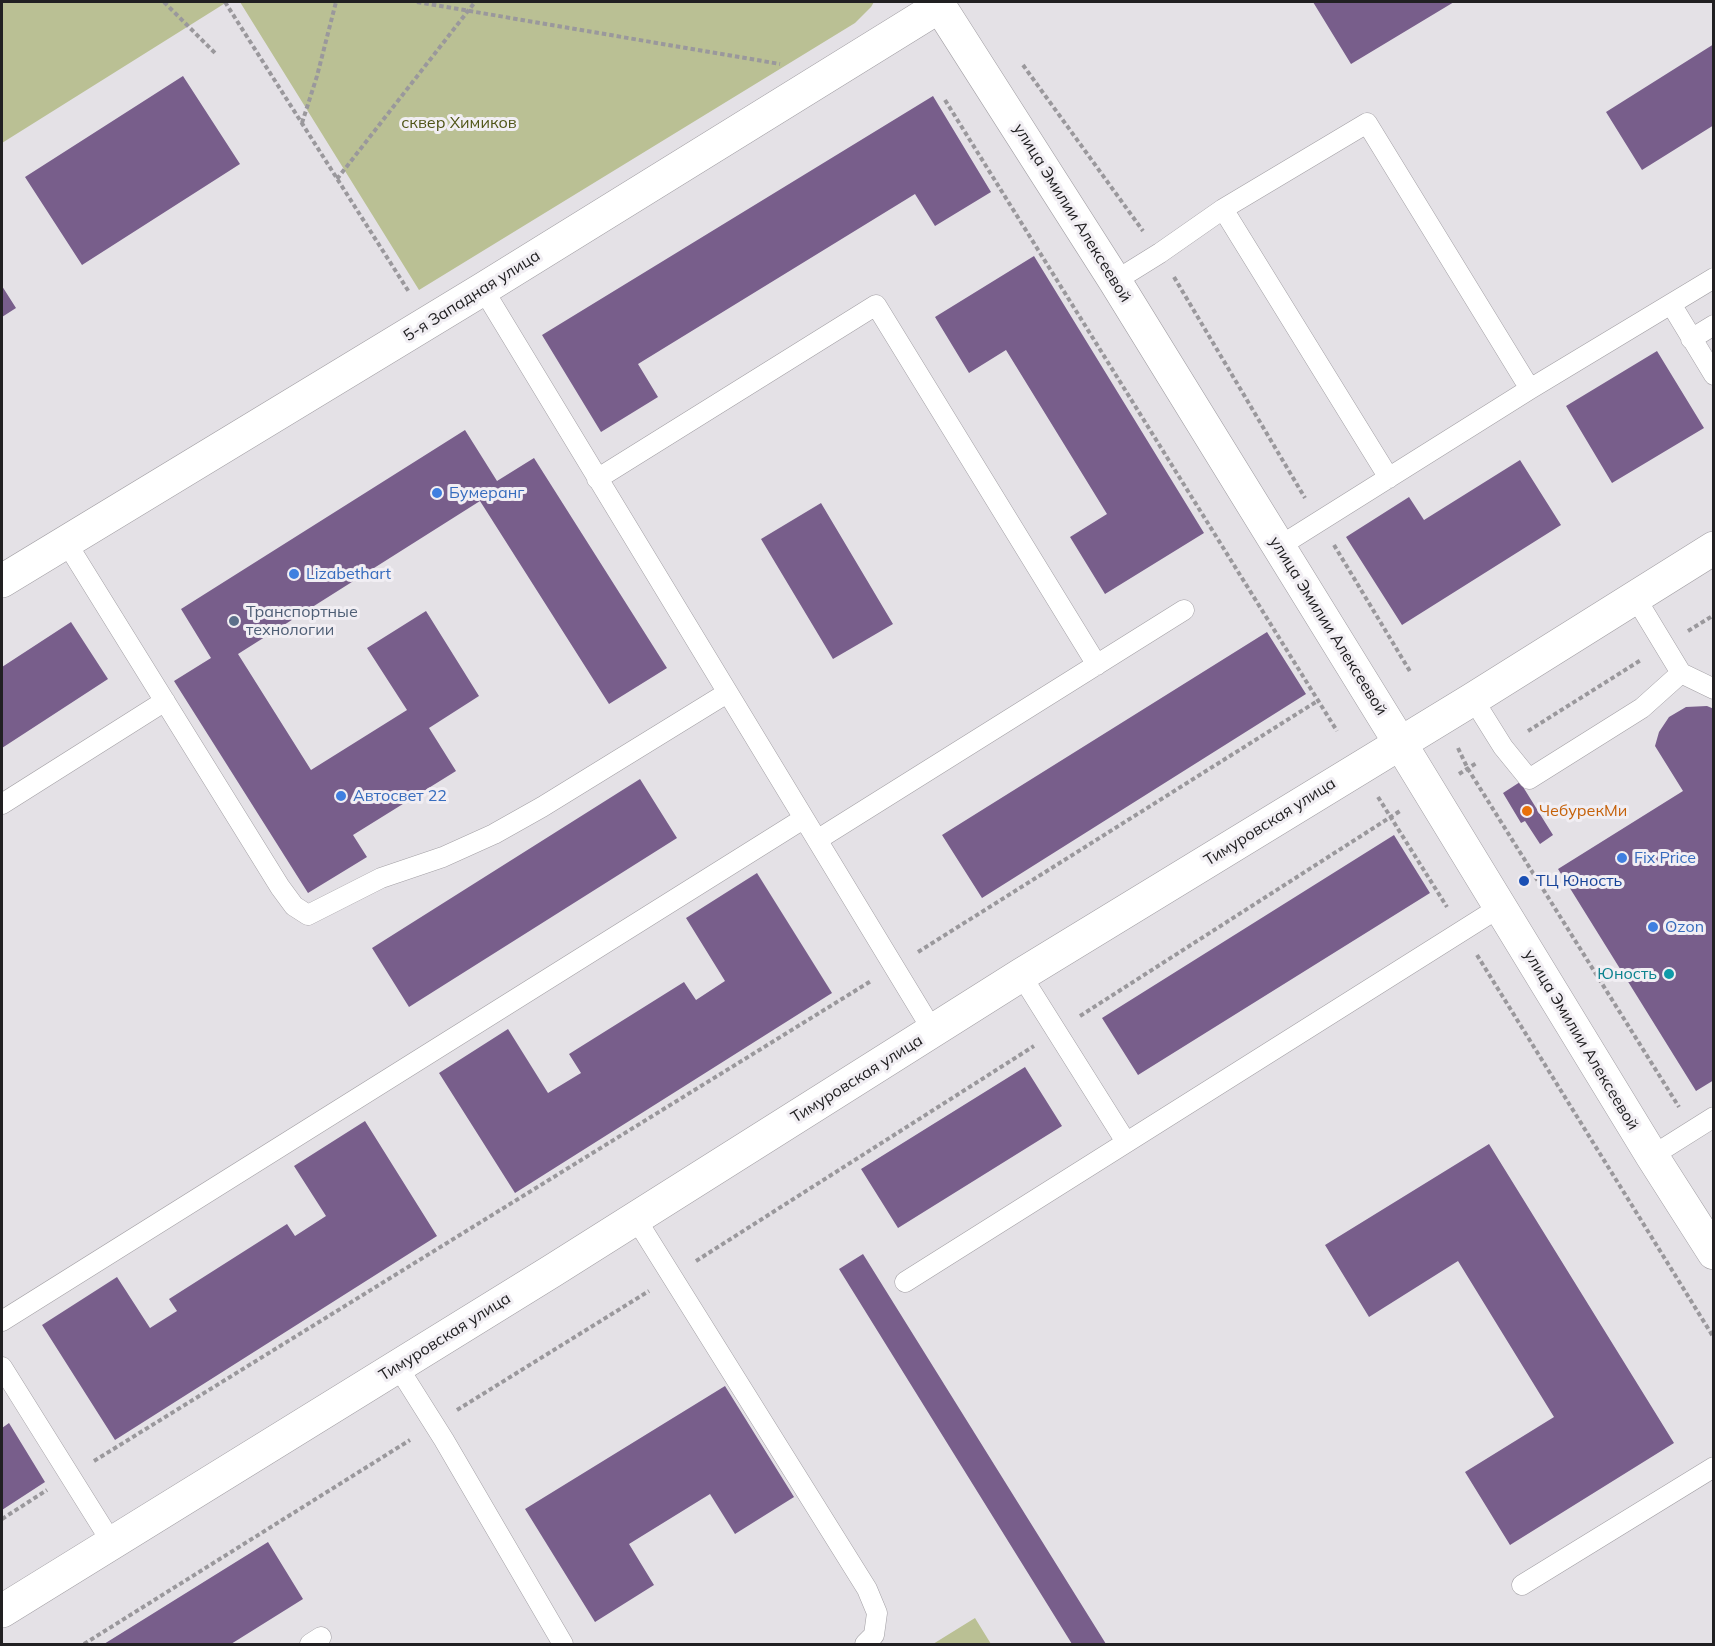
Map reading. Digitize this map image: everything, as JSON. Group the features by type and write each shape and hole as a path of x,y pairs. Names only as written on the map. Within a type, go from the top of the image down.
{"street":[{"name":"5-я Западная улица","path":"2,581 429,323 832,73 938,4"},
{"name":"улица Эмилии Алексеевой","path":"938,4 1115,281 1280,546 1713,1253"},
{"name":"Тимуровская улица","path":"2,1611 636,1219 1021,975 1473,699 1713,548"}],"lane":[{"path":"1115,281 1223,209 1367,123 1530,389"},
{"path":"1223,209 1389,478"},
{"path":"1280,546 1530,389 1713,278"},
{"path":"483,289 933,1031"},
{"path":"1671,304 1713,375"},
{"path":"597,479 876,305 1097,664"},
{"path":"1691,339 1713,325"},
{"path":"66,542 280,887 294,906 308,915 381,878 443,857 494,834 727,693"},
{"path":"1635,597 1681,673 1713,688"},
{"path":"817,840 1184,610"},
{"path":"1473,699 1503,747 1529,780 1642,708 1681,673"},
{"path":"2,804 165,701"},
{"path":"2,1321 803,819"},
{"path":"905,1282 1500,907"},
{"path":"1021,975 1126,1142"},
{"path":"1652,1156 1713,1116"},
{"path":"636,1219 867,1589 877,1612 874,1635 865,1644"},
{"path":"2,1367 112,1543"},
{"path":"398,1367 563,1644"},
{"path":"1522,1585 1713,1467"}],"path":[{"path":"164,2 215,53"},
{"path":"225,2 429,323"},
{"path":"302,124 336,2"},
{"path":"417,2 832,73"},
{"path":"337,179 475,2"},
{"path":"1016,56 1160,253 1411,673"},
{"path":"945,100 1337,730"},
{"path":"1453,778 1665,645"},
{"path":"2,1519 894,967 1319,700"},
{"path":"1453,739 1468,769 1693,1129"},
{"path":"1374,791 1713,1338"},
{"path":"84,1644 672,1276 1401,811"}],"green space":[{"path":"2,2 227,2 2,143"},
{"name":"сквер Химиков","path":"240,2 874,2 855,23 419,290"},
{"path":"975,1618 991,1644 933,1644"}],"building":[{"path":"1313,2 1454,2 1351,64"},
{"path":"1714,44 1714,125 1642,170 1606,112"},
{"path":"183,76 240,164 82,265 25,177"},
{"path":"933,96 991,192 935,226 915,194 638,364 658,397 601,432 542,335"},
{"path":"1034,256 1204,533 1105,594 1070,537 1107,514 1006,350 969,373 935,317"},
{"path":"2,286 16,308 2,317"},
{"path":"1657,351 1704,428 1612,483 1566,406"},
{"path":"465,430 497,481 534,458 667,668 609,704 480,501 238,654 311,770 407,710 367,648 426,611 479,696 429,728 456,771 353,835 367,857 308,893 174,681 211,658 181,609"},
{"path":"1520,460 1561,525 1402,625 1346,537 1409,497 1424,520"},
{"path":"821,503 893,624 833,659 761,539"},
{"path":"71,622 108,679 2,748 2,667"},
{"path":"1267,632 1306,694 982,898 942,835"},
{"name":"Юность","path":"1707,706 1714,709 1714,1080 1696,1091 1558,869 1683,791 1655,746 1659,732 1669,717 1686,707"},
{"path":"640,779 677,838 409,1007 372,948"},
{"path":"1520,782 1553,835 1540,844 1525,821 1521,823 1503,793"},
{"path":"1394,835 1430,893 1138,1075 1102,1018"},
{"path":"757,873 832,993 515,1193 439,1073 508,1029 548,1093 581,1073 569,1054 684,982 696,1000 725,981 686,918"},
{"path":"1025,1067 1062,1126 898,1228 861,1169"},
{"path":"365,1121 437,1236 115,1440 42,1325 117,1277 150,1328 177,1311 169,1299 287,1224 295,1236 326,1216 294,1166"},
{"path":"1489,1144 1674,1443 1510,1545 1465,1472 1554,1417 1458,1261 1369,1317 1325,1245"},
{"path":"863,1254 1106,1644 1072,1644 839,1269"},
{"path":"725,1386 794,1497 735,1534 710,1494 629,1544 654,1585 595,1622 525,1509"},
{"path":"9,1423 45,1482 2,1510 2,1428"},
{"path":"268,1542 303,1599 231,1644 104,1644"}],"place":[{"name":"Бумеранг","path":"437,493"},
{"name":"Lizabethart","path":"294,574"},
{"name":"Транспортные технологии","path":"234,621"},
{"name":"Автосвет 22","path":"341,796"},
{"name":"ЧебурекМи","path":"1527,811"},
{"name":"Fix Price","path":"1622,858"},
{"name":"ТЦ Юность","path":"1524,881"},
{"name":"Ozon","path":"1653,927"},
{"name":"Юность","path":"1669,974"}]}
